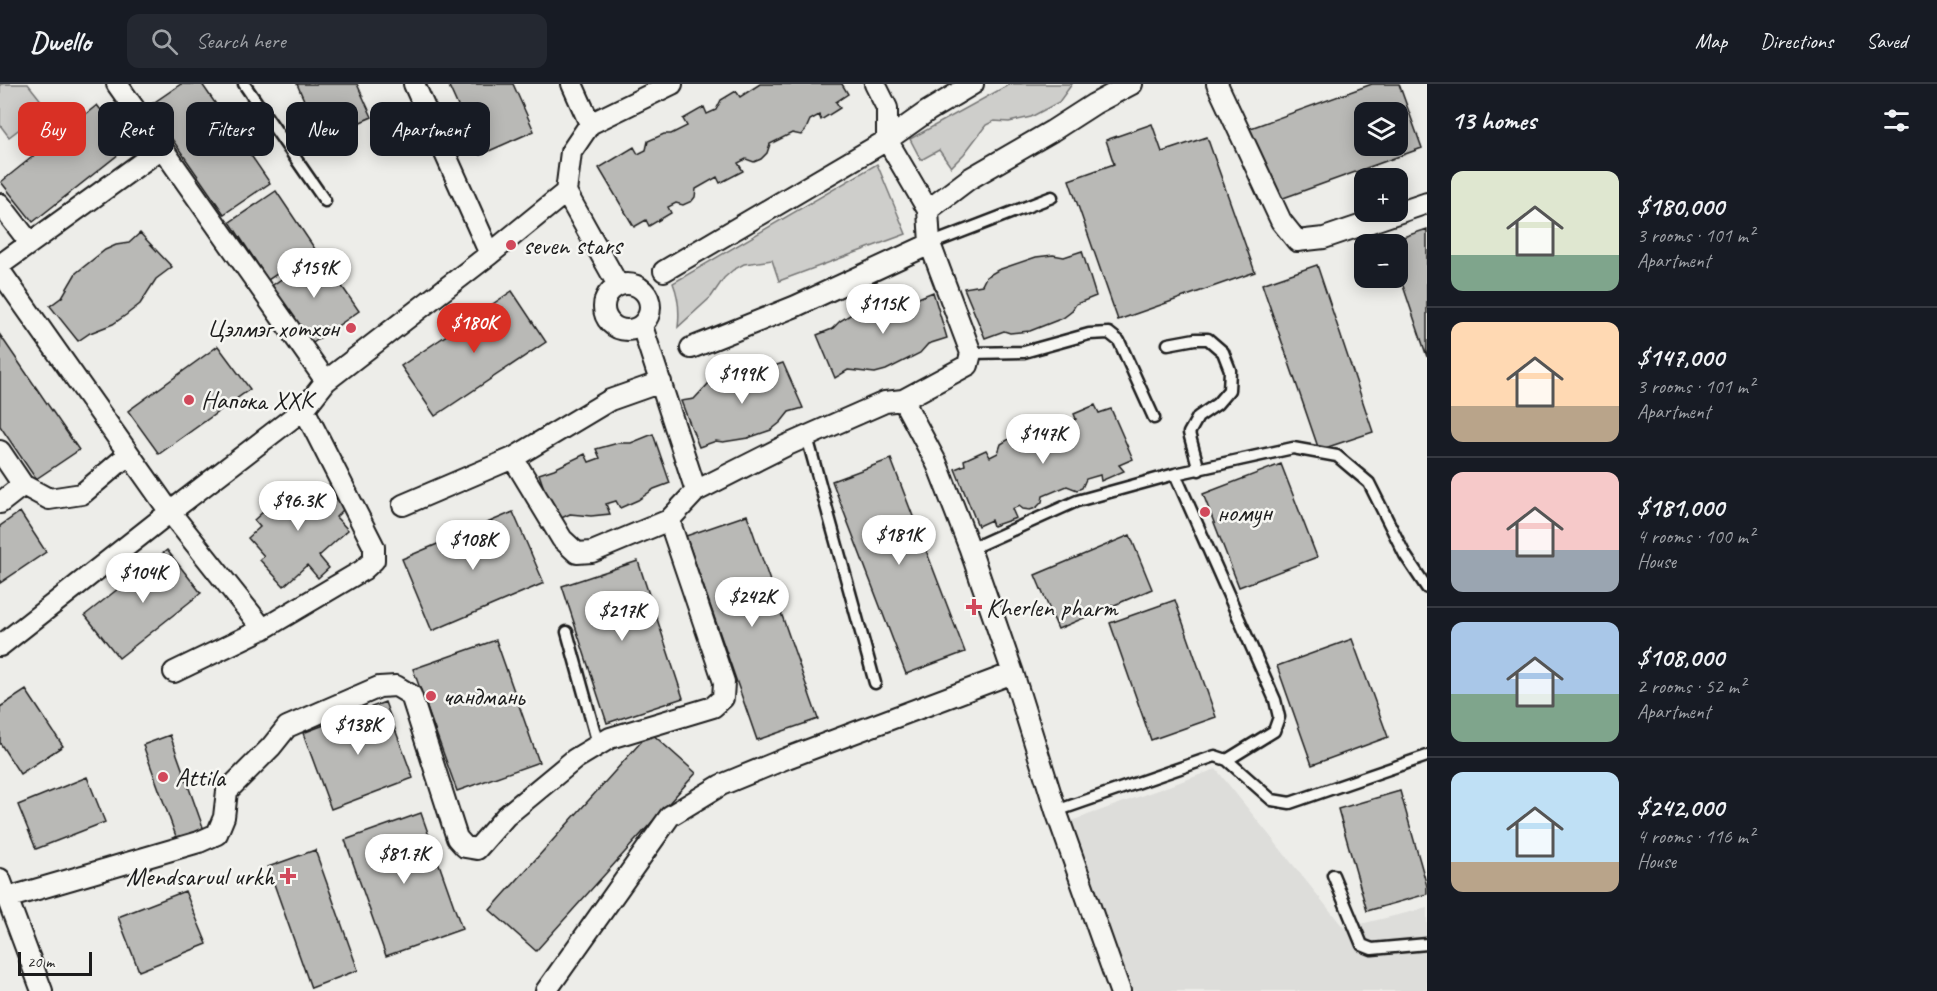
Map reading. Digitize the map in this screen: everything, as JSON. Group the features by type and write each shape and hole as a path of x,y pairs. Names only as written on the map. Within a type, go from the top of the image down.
{"street":[{"path":"117,84 130,102"},
{"path":"414,84 490,254"},
{"path":"572,84 590,124"},
{"path":"618,285 566,192 571,152 590,124 672,84"},
{"path":"513,458 562,539 577,553 592,552 669,520 696,491 785,446 885,402 903,400 968,365 971,352 930,244 928,210 887,140 887,108 875,84"},
{"path":"664,271 887,140 928,111 973,84"},
{"path":"928,210 969,179 1094,104 1132,84"},
{"path":"1220,85 1281,221 1297,241 1324,238 1427,203"},
{"path":"0,265 151,156"},
{"path":"168,156 326,381"},
{"path":"0,646 304,409 326,381 566,192"},
{"path":"0,204 30,243"},
{"path":"691,348 796,306 930,244"},
{"path":"0,270 170,512 263,629"},
{"path":"618,285 637,286 650,300 651,310 642,326 623,331 608,321 604,313 606,296 618,285"},
{"path":"642,326 696,491"},
{"path":"403,505 513,458 610,400 661,382"},
{"path":"903,400 937,464 970,549 1013,673 1056,811 1120,991"},
{"path":"174,672 263,629 363,570 374,560 374,547 304,409"},
{"path":"0,451 23,485 48,499 82,494 129,454"},
{"path":"0,503 23,485"},
{"path":"42,991 4,889 199,842 218,834 224,817 227,790 271,747 287,727 379,687 396,686 411,695 457,838 465,847 477,849 506,816 575,759 598,744 610,738 713,707 723,698 724,682 669,520"},
{"path":"546,991 670,816 721,785 1013,673"}],"lane":[{"path":"244,84 325,201"},
{"path":"930,244 1052,197"},
{"path":"971,352 1024,352 1089,334 1109,333 1119,341 1154,418"},
{"path":"1168,344 1208,339 1223,352 1230,370 1229,390 1217,404 1198,417 1189,433 1199,470"},
{"path":"807,437 875,683"},
{"path":"970,549 1077,501 1175,474 1293,448 1337,456 1369,483 1406,555 1427,588"},
{"path":"1175,474 1275,700 1279,717 1274,731 1227,760"},
{"path":"567,632 598,744"},
{"path":"1056,811 1215,756 1227,760 1272,800 1290,803 1427,756"},
{"path":"1333,875 1362,945 1372,949 1427,944"}],"shaded area":[{"path":"0,84 28,84 42,102 18,102 18,130 9,137 0,125"},
{"path":"1010,84 1072,84 1059,102 1031,117 1009,122 994,121 986,125 951,167 939,150 921,160 910,139"},
{"path":"877,164 906,234 779,281 772,260 744,264 724,278 711,297 678,327 677,294 673,283"},
{"path":"1216,769 1344,928 1427,908 1427,991 1131,991 1071,821"}],"building":[{"path":"181,84 202,84 214,102 186,102 186,156 251,156 270,183 224,214 174,142 174,102 155,102"},
{"path":"297,84 357,84 370,113 370,118 358,123 358,102 305,102"},
{"path":"448,84 513,84 534,131 490,151 490,102 456,102"},
{"path":"760,84 842,84 848,94 836,102 840,108 821,120 819,115 810,120 801,135 792,133 770,144 767,153 761,159 754,162 746,159 738,163 743,171 720,183 717,177 696,189 692,201 683,205 676,203 668,207 671,213 649,226 646,220 634,227 599,168 634,147 638,154 646,150 648,141 687,126 683,119 704,107 707,114 716,110 721,100 736,91 740,97"},
{"path":"1372,84 1399,84 1405,102 1354,102 1354,156 1400,156 1367,168 1354,168 1354,173 1275,201 1248,129"},
{"path":"98,106 98,156 116,156 33,222 1,182 33,156 86,156 86,114"},
{"path":"1408,109 1422,148 1408,153"},
{"path":"1152,124 1162,152 1207,137 1255,272 1118,320 1069,180 1114,164 1106,140"},
{"path":"276,191 315,249 268,280 230,222"},
{"path":"1427,229 1427,357 1404,288 1408,288 1408,235"},
{"path":"140,233 172,267 156,279 140,304 113,324 90,333 78,341 50,306 62,297 76,273 105,250 129,243"},
{"path":"1082,251 1096,296 1076,304 1063,318 1030,331 1010,333 1004,331 985,338 964,288 982,285 986,277 998,270 1036,257 1053,255 1064,257"},
{"path":"319,253 359,311 310,345 270,287"},
{"path":"1317,265 1373,432 1319,450 1262,284"},
{"path":"512,291 546,342 435,416 401,366"},
{"path":"933,292 947,338 928,344 920,353 886,370 875,373 848,370 835,378 817,335 832,329 850,315 878,303 895,298 916,299"},
{"path":"0,335 79,450 36,479 0,426"},
{"name":"Напока ХХК","path":"218,346 250,389 159,454 128,411"},
{"path":"783,363 803,408 789,412 771,430 748,438 716,441 699,447 681,401 694,399 710,382 738,372 768,368"},
{"path":"1095,405 1099,413 1111,409 1133,459 1119,465 1124,471 1101,481 1100,475 1086,479 1082,488 1077,490 1067,486 1043,496 1042,502 1036,508 1030,510 1019,506 1012,509 1016,518 993,526 991,520 978,526 955,469 965,465 964,460 986,450 990,457 998,453 1001,444 1009,439 1018,442 1044,433 1048,424 1055,421 1064,424 1076,419 1074,414"},
{"path":"653,434 670,483 620,508 616,501 606,504 610,514 591,516 570,514 555,521 539,474 585,454 589,462 600,458 596,449 618,443 631,443"},
{"path":"891,459 965,652 906,674 832,481"},
{"path":"1281,464 1317,557 1239,587 1203,494"},
{"path":"294,484 303,494 314,485 326,498 332,494 345,508 336,517 348,530 319,556 329,568 318,578 307,565 284,586 260,560 264,556 248,538 260,527 254,520"},
{"path":"20,512 46,552 0,583 0,526"},
{"path":"513,512 544,583 432,631 402,559"},
{"path":"747,515 818,719 757,740 686,536"},
{"path":"1130,535 1152,589 1058,629 1035,575"},
{"path":"167,550 201,593 119,658 85,615"},
{"path":"638,561 683,698 607,723 562,586"},
{"path":"1175,600 1216,717 1151,740 1110,623"},
{"path":"1352,639 1388,737 1312,765 1277,666"},
{"path":"496,640 539,762 457,791 413,669"},
{"path":"26,690 63,746 20,774 0,743 0,707"},
{"path":"385,702 413,778 331,809 303,733"},
{"path":"650,732 696,773 536,951 490,910"},
{"path":"170,735 204,830 177,839 143,745"},
{"path":"87,777 105,822 36,849 18,805"},
{"path":"1400,791 1427,886 1427,894 1367,911 1338,809"},
{"path":"421,813 462,929 386,956 345,840"},
{"path":"315,850 358,970 311,988 268,867"},
{"path":"185,891 207,944 139,971 118,917"}],"place":[{"name":"seven stars","path":"511,245"},
{"name":"Цэлмэг хотхон","path":"351,328"},
{"name":"Напока ХХК","path":"189,400"},
{"name":"номун","path":"1205,512"},
{"name":"Kherlen pharm","path":"974,607"},
{"name":"чандмань","path":"431,696"},
{"name":"Attila","path":"163,777"},
{"name":"Mendsaruul urkh","path":"288,876"}]}
